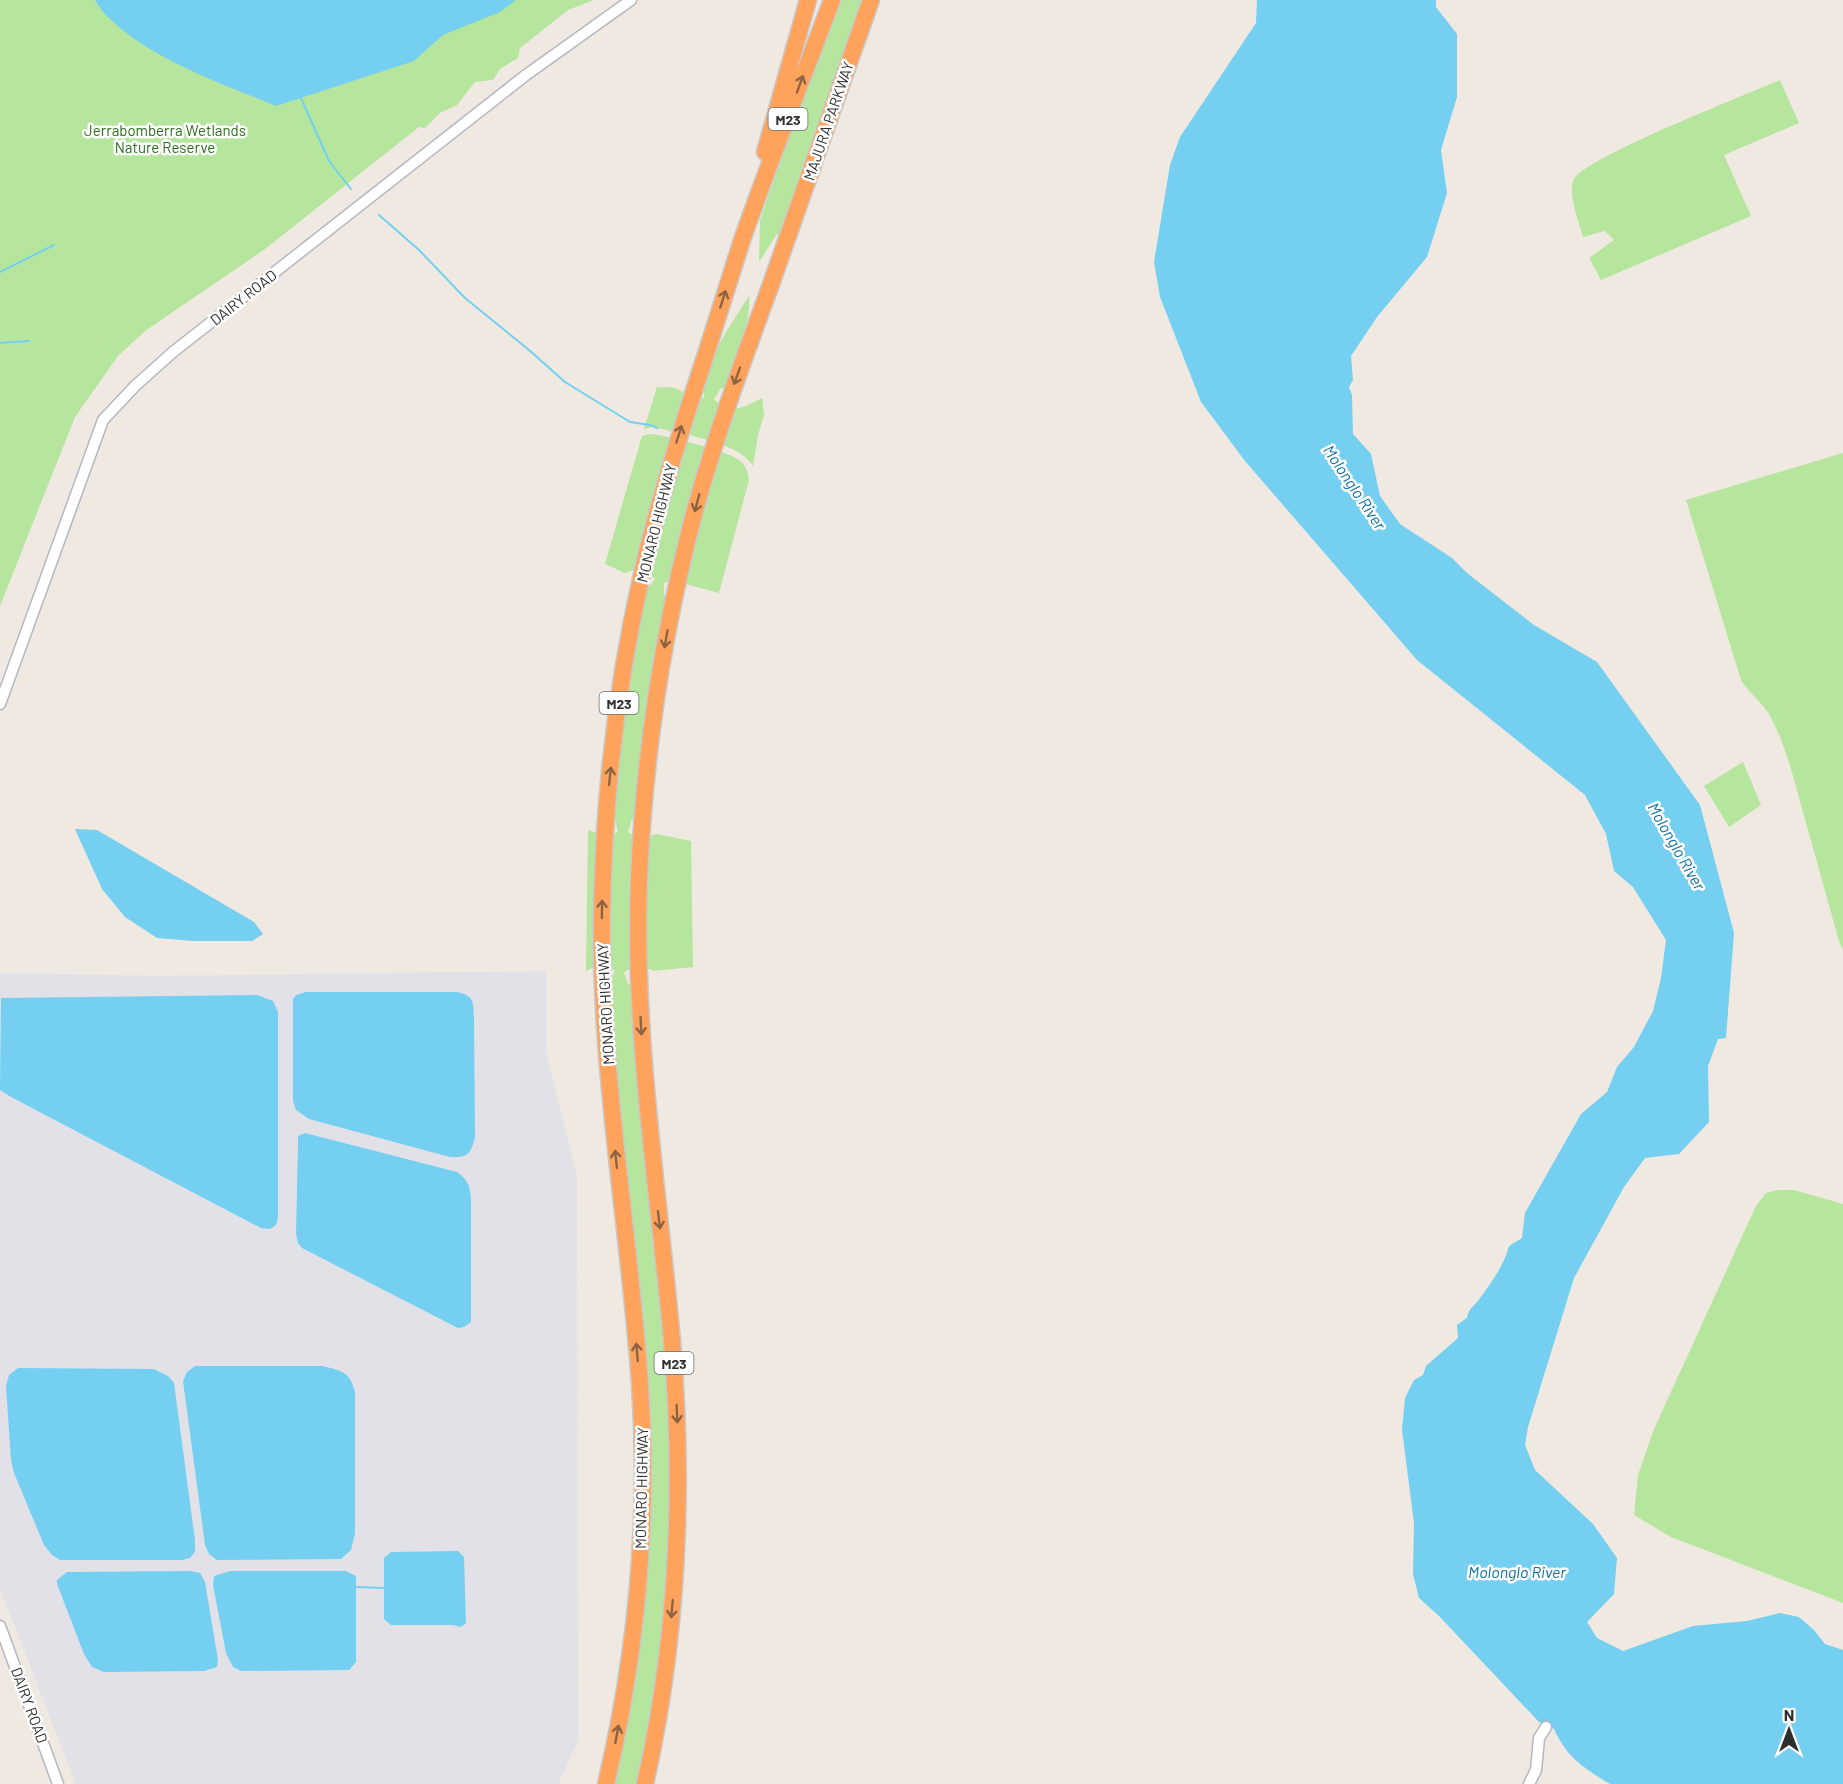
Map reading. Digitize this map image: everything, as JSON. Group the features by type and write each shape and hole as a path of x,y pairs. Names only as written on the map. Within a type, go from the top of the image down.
{"highway":[{"path":"743,237 808,0"},
{"name":"M23","path":"743,237 832,0"},
{"name":"MAJURA PARKWAY","path":"786,243 871,0"},
{"path":"786,243 882,0"},
{"name":"MONARO HIGHWAY","path":"606,1784 627,1683 633,1634 640,1550 643,1468 637,1344 610,1098 602,967 605,834 618,712 642,572 668,473 743,237"},
{"name":"M23","path":"645,1784 661,1702 671,1624 677,1544 679,1464 674,1363 644,1080 638,968 639,894 648,758 656,698 678,582 702,484 726,407 786,243"}],"street":[{"name":"DAIRY ROAD","path":"0,704 104,420 135,386 173,352 526,75 630,0"},
{"name":"DAIRY ROAD","path":"0,1626 58,1784"},
{"path":"1529,1784 1536,1770 1539,1738 1546,1726"}],"shaded area":[{"path":"546,971 546,1052 577,1176 578,1741 558,1784 76,1784 0,1589 0,973 161,976"}],"green space":[{"name":"Jerrabomberra Wetlands Nature Reserve","path":"0,0 594,0 568,10 520,48 518,58 500,69 493,80 475,82 457,105 440,113 425,128 419,127 265,249 145,331 118,356 75,417 0,606"},
{"path":"837,0 864,0 779,235 776,235 759,262 760,220"},
{"path":"1780,80 1799,123 1724,155 1751,216 1601,280 1589,258 1614,240 1605,231 1583,237 1573,199 1574,179 1585,169 1636,142"},
{"path":"749,296 748,318 737,355 725,389 721,388 714,399 732,409 743,407 762,398 764,415 753,466 737,451 712,441 653,427 644,429 657,387 675,388 692,397 704,398 704,381 712,358"},
{"path":"649,434 696,444 733,457 745,466 749,480 719,593 671,580 664,583 664,595 667,596 657,652 654,652 635,817 632,819 628,832 638,836 656,834 691,841 693,967 653,971 638,967 624,972 628,984 632,985 631,1005 633,1005 664,1332 669,1398 671,1499 669,1567 664,1623 638,1784 614,1784 643,1584 609,984 615,970 600,967 586,971 588,830 603,834 618,832 614,815 617,805 613,804 628,679 645,592 655,579 650,574 634,570 625,573 605,564 642,436"},
{"path":"1843,453 1843,950 1785,751 1767,711 1741,680 1686,500"},
{"path":"1743,762 1761,805 1729,827 1704,786"},
{"path":"1794,1190 1843,1204 1843,1603 1671,1537 1634,1515 1638,1475 1654,1429 1756,1206 1766,1193"}],"water":[{"path":"95,0 516,0 500,12 443,35 414,61 276,106 166,58 126,33 107,16"},
{"name":"Molonglo River","path":"1257,0 1436,0 1436,7 1457,34 1457,97 1441,150 1447,193 1427,257 1377,317 1351,356 1353,380 1349,387 1352,395 1353,434 1371,454 1380,496 1400,524 1452,558 1467,573 1534,625 1597,662 1700,805 1734,933 1726,1038 1718,1039 1708,1066 1709,1122 1679,1154 1645,1158 1624,1187 1574,1278 1528,1427 1525,1445 1535,1470 1593,1524 1617,1558 1614,1594 1587,1622 1597,1638 1623,1651 1693,1626 1747,1621 1780,1613 1799,1617 1825,1644 1843,1650 1843,1784 1610,1784 1577,1761 1565,1748 1554,1729 1539,1722 1439,1616 1419,1598 1413,1574 1414,1523 1402,1430 1405,1398 1414,1380 1423,1375 1426,1366 1458,1338 1457,1325 1467,1318 1469,1311 1491,1283 1504,1261 1509,1246 1522,1238 1525,1213 1581,1114 1607,1092 1617,1067 1634,1047 1653,1011 1661,978 1666,940 1633,887 1614,871 1606,834 1585,795 1417,660 1245,461 1201,402 1160,297 1154,262 1170,165 1180,137 1256,23"},
{"path":"75,829 97,830 254,922 263,934 252,941 194,941 157,938 125,917 102,889"},
{"path":"306,992 457,992 470,998 474,1018 475,1137 468,1154 461,1157 450,1157 309,1119 296,1110 293,1101 293,999 296,995"},
{"path":"257,995 273,1001 278,1012 278,1218 276,1225 270,1229 261,1228 0,1090 1,998"},
{"path":"305,1133 457,1172 464,1178 469,1187 471,1199 471,1322 458,1328 302,1248 296,1234 298,1136"},
{"path":"195,1366 323,1366 340,1371 348,1377 355,1393 355,1533 351,1550 341,1559 217,1560 209,1554 205,1545 183,1381 187,1372"},
{"path":"18,1368 154,1369 168,1376 174,1383 195,1540 195,1552 190,1558 182,1560 60,1560 52,1555 44,1545 14,1473 11,1460 6,1386 9,1375"},
{"path":"458,1551 464,1557 466,1623 461,1627 391,1625 384,1619 384,1558 391,1552"},
{"path":"190,1571 200,1573 205,1582 218,1660 217,1667 204,1671 104,1672 92,1667 84,1654 57,1580 67,1572"},
{"path":"230,1571 346,1571 356,1576 356,1662 349,1670 241,1671 233,1667 226,1653 213,1585 214,1576"}],"waterway":[{"path":"301,98 329,161 351,189"},
{"path":"379,215 419,250 465,298 565,382 630,422 657,428"},
{"path":"0,272 54,245"},
{"path":"0,343 29,341"},
{"path":"356,1587 384,1588"}]}
